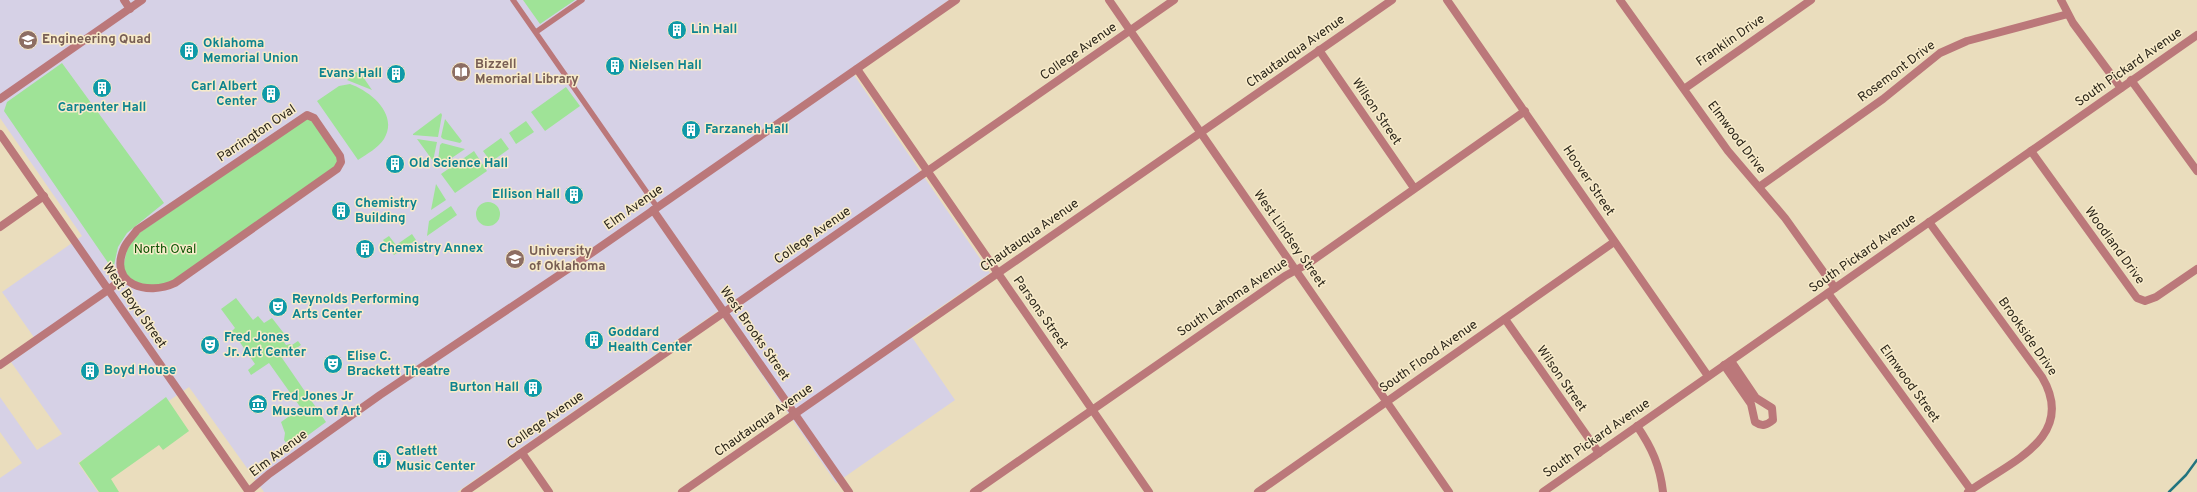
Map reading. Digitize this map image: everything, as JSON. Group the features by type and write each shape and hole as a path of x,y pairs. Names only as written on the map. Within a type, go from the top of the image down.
{"street":[{"path":"124,0 130,9"},
{"path":"0,99 142,0"},
{"name":"West Brooks Street","path":"513,0 724,312 849,492"},
{"path":"536,32 582,0"},
{"name":"Elm Avenue","path":"249,492 269,474 380,395 655,209 956,0"},
{"name":"West Lindsey Street","path":"1109,0 1450,492"},
{"name":"College Avenue","path":"465,492 1174,0"},
{"name":"Chautauqua Avenue","path":"682,492 1392,0"},
{"name":"Hoover Street","path":"1447,0 1708,376"},
{"name":"Elmwood Drive","path":"1620,0 1728,151 1800,238 1831,290"},
{"name":"Franklin Drive","path":"1684,89 1811,0"},
{"path":"2061,0 2068,14 2120,88"},
{"name":"Rosemont Drive","path":"1759,187 1883,99 1940,54 1966,41 2068,14"},
{"name":"South Pickard Avenue","path":"1543,492 2197,35"},
{"name":"Wilson Street","path":"1320,50 1414,188"},
{"name":"Parsons Street","path":"857,69 1149,492"},
{"path":"2131,80 2197,172"},
{"name":"South Lahoma Avenue","path":"974,492 1296,270 1309,263 1525,111"},
{"name":"Parrington Oval","path":"307,116 314,118 340,156 341,162 337,169 175,283 164,287 150,289 135,286 124,278 122,269 122,254 129,240 137,230 300,118 307,116"},
{"name":"West Boyd Street","path":"0,134 249,492"},
{"name":"Woodland Drive","path":"2031,151 2137,298 2145,301 2156,297 2197,269"},
{"path":"0,227 44,196"},
{"name":"Brookside Drive","path":"1929,222 2042,378 2051,396 2051,420 2041,440 2005,468 1970,491"},
{"name":"South Flood Avenue","path":"1258,492 1614,242"},
{"path":"0,364 124,278"},
{"name":"Elmwood Street","path":"1831,290 1970,491"},
{"name":"Wilson Street","path":"1504,318 1599,453"},
{"path":"1728,363 1756,398 1772,408 1773,420 1768,424 1761,426 1755,422 1751,404 1728,363"},
{"path":"1637,426 1655,455 1660,471 1663,492"},
{"path":"522,453 549,492"}],"shaded area":[{"name":"University of Oklahoma","path":"0,0 949,0 850,69 990,273 907,330 955,400 836,483 718,311 457,492 264,492 189,387 78,463 98,492 0,492 0,478 22,463 0,432 0,397 37,450 62,434 11,362 38,343 2,292 82,236 0,118"}],"green space":[{"path":"523,0 575,0 540,24"},
{"path":"62,63 164,203 127,233 118,247 113,270 4,111 7,102"},
{"path":"356,72 361,74 372,90 347,80"},
{"path":"350,84 358,87 374,98 385,112 388,121 388,130 382,142 358,160 317,101 339,86"},
{"path":"566,87 580,106 545,131 531,112"},
{"path":"441,113 442,115 438,137 413,135 413,134"},
{"name":"North Oval","path":"310,116 341,162 175,283 142,288 122,273 129,240"},
{"path":"445,119 462,141 460,143 443,139 441,137"},
{"path":"526,121 534,132 516,144 509,133"},
{"path":"501,138 509,149 491,162 483,151"},
{"path":"417,139 437,142 433,161"},
{"path":"442,143 465,149 437,168 440,145"},
{"path":"474,151 487,171 455,193 441,174"},
{"path":"436,184 446,200 431,210"},
{"path":"488,202 493,203 499,209 499,219 493,225 488,226 483,225 477,219 476,214 477,209 483,203"},
{"path":"451,206 457,215 427,236 429,221"},
{"path":"412,234 416,240 394,255 383,240 389,236 396,245"},
{"path":"236,298 253,320 258,316 264,323 272,318 286,336 282,339 286,345 292,345 298,341 301,345 282,358 326,422 307,436 303,435 288,445 284,440 285,433 281,422 301,408 269,363 251,375 248,370 255,364 232,331 235,328 221,309"},
{"path":"166,397 189,431 163,450 159,445 111,479 119,492 99,492 79,463"}],"waterway":[{"path":"2169,492 2186,475 2197,460"}],"place":[{"name":"Lin Hall","path":"677,30"},
{"name":"Engineering Quad","path":"28,40"},
{"name":"Oklahoma Memorial Union","path":"189,51"},
{"name":"Nielsen Hall","path":"615,66"},
{"name":"Bizzell Memorial Library","path":"461,72"},
{"name":"Evans Hall","path":"396,74"},
{"name":"Carpenter Hall","path":"102,88"},
{"name":"Carl Albert Center","path":"271,94"},
{"name":"Farzaneh Hall","path":"691,130"},
{"name":"Old Science Hall","path":"395,164"},
{"name":"Ellison Hall","path":"574,195"},
{"name":"Chemistry Building","path":"341,211"},
{"name":"Chemistry Annex","path":"365,249"},
{"name":"University of Oklahoma","path":"515,259"},
{"name":"Reynolds Performing Arts Center","path":"278,307"},
{"name":"Goddard Health Center","path":"594,340"},
{"name":"Fred Jones Jr. Art Center","path":"210,345"},
{"name":"Elise C. Brackett Theatre","path":"333,364"},
{"name":"Boyd House","path":"90,371"},
{"name":"Burton Hall","path":"533,388"},
{"name":"Fred Jones Jr Museum of Art","path":"258,404"},
{"name":"Catlett Music Center","path":"382,459"}]}
